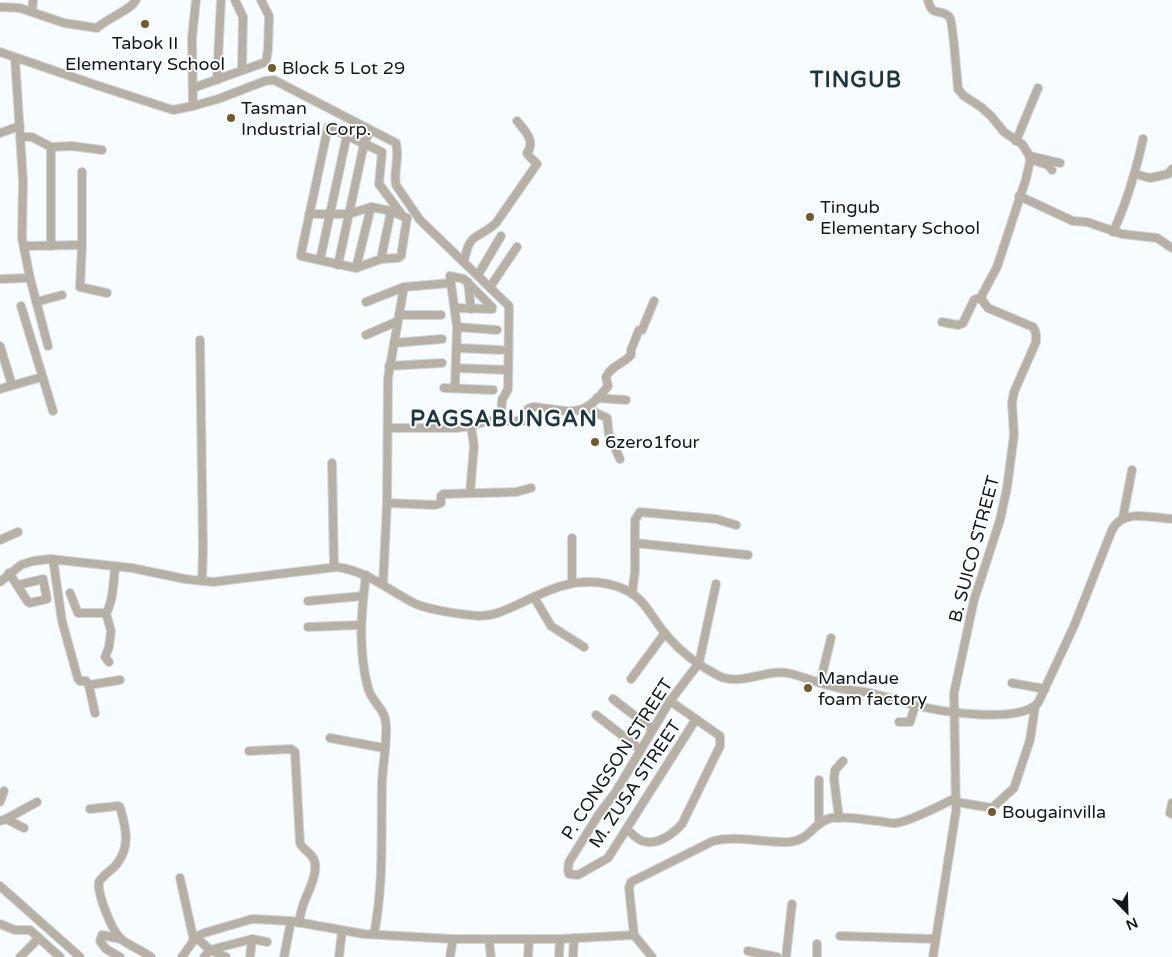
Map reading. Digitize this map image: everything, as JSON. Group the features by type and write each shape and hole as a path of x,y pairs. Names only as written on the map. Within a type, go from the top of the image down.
{"street":[{"path":"32,12 33,0"},
{"path":"0,7 20,8 64,23 97,28 103,22 131,7 136,0"},
{"path":"193,106 192,38 196,0"},
{"path":"217,80 221,0"},
{"path":"235,0 243,17 242,70"},
{"path":"193,88 268,60 268,16 261,0"},
{"path":"928,0 930,8 934,12 945,15 950,19 960,93 981,107 1004,132 1022,144 1030,158 1029,170 996,267 982,297 974,300 963,324 942,322"},
{"path":"0,52 173,110 218,99 265,81 274,80 367,130 396,143 399,154 395,180 396,186 420,220 509,306 508,389 502,400 501,420"},
{"path":"15,58 23,181 22,238 30,278 48,346"},
{"path":"1016,141 1021,125 1038,88"},
{"path":"464,261 466,250 472,239 489,230 496,223 537,164 527,153 531,144 530,138 517,121"},
{"path":"0,134 20,126"},
{"path":"328,127 347,135 382,152 379,184 404,217 401,256 398,258 380,259 356,268 303,257 301,254 328,127"},
{"path":"338,265 364,143 362,137 367,130"},
{"path":"320,260 347,135"},
{"path":"20,137 32,137 51,147 72,146 102,150"},
{"path":"1113,232 1121,216 1135,174 1143,139"},
{"path":"51,147 51,246"},
{"path":"1030,158 1060,163"},
{"path":"1030,158 1048,165 1052,170"},
{"path":"1135,174 1150,178 1168,174 1172,169"},
{"path":"82,172 80,287 107,293"},
{"path":"1019,196 1073,220 1087,222 1113,232 1157,238 1172,248"},
{"path":"310,214 349,214 371,207 404,217"},
{"path":"356,268 371,207"},
{"path":"380,259 391,212"},
{"path":"478,275 502,236"},
{"path":"24,246 82,245"},
{"path":"490,287 517,247"},
{"path":"366,302 404,287 461,277 468,282 492,309 455,308"},
{"path":"0,279 30,278"},
{"path":"450,279 457,328 455,388"},
{"path":"468,282 471,308"},
{"path":"383,585 387,503 389,366 404,287"},
{"path":"36,302 62,295"},
{"name":"B. SUICO STREET","path":"933,957 954,825 956,800 954,693 974,600 1000,520 1007,488 1014,435 1012,403 1014,392 1036,342 1036,331 1033,326 988,308 984,304 982,297"},
{"path":"388,428 471,426 487,421 501,420 526,421 528,409 533,407 575,411 586,408 608,386 606,377 611,369 628,359 631,355 631,350 639,330 642,330 654,301"},
{"path":"21,306 53,411"},
{"path":"366,335 398,318 441,314"},
{"path":"457,328 497,330"},
{"path":"394,342 442,339"},
{"path":"200,340 202,581"},
{"path":"0,346 12,385"},
{"path":"457,348 501,350"},
{"path":"389,366 442,363"},
{"path":"456,368 508,370"},
{"path":"0,389 42,377"},
{"path":"444,388 493,390"},
{"path":"596,398 626,400"},
{"path":"586,408 608,418 609,435 620,459"},
{"path":"470,493 474,446 471,426"},
{"path":"332,463 334,567"},
{"path":"1123,517 1132,470"},
{"path":"387,503 435,505 441,504 442,494 516,492 530,488"},
{"path":"632,594 635,571 635,520 640,512 716,519 736,525"},
{"path":"652,957 634,936 629,888 631,882 713,842 721,839 746,839 788,842 806,837 819,824 828,819 839,818 895,823 905,821 956,800 992,808 1014,788 1030,740 1035,707 1074,626 1112,530 1123,517 1172,519"},
{"path":"0,540 18,532"},
{"path":"572,538 572,582"},
{"path":"635,543 748,554"},
{"path":"0,582 9,573 27,562 40,560 115,566 213,582 334,567 355,570 424,607 483,616 500,613 557,586 572,582 609,584 632,594 648,607 665,633 686,654 718,676 731,680 780,672 844,689 874,694 915,706 954,713 1017,713 1035,707"},
{"path":"53,560 62,621 78,679 86,681 89,685 95,713"},
{"path":"109,662 105,657 109,647 111,631 106,613 109,609 115,566"},
{"path":"9,573 18,585"},
{"path":"366,575 361,625 362,647 368,690 385,716 386,725 382,780 382,871 374,934"},
{"path":"699,663 716,584"},
{"path":"70,593 78,613 106,613"},
{"path":"308,601 363,596"},
{"path":"534,597 552,627 584,647"},
{"path":"308,627 361,625"},
{"path":"631,679 665,633"},
{"path":"820,683 831,638"},
{"name":"P. CONGSON STREET","path":"569,874 569,862 670,701 699,663"},
{"path":"89,685 120,680"},
{"path":"1012,683 1045,689"},
{"path":"613,699 652,729"},
{"path":"627,829 642,841 648,842 668,837 682,824 720,746 720,736 670,701"},
{"path":"899,722 910,722 915,706"},
{"path":"596,715 641,750"},
{"name":"M. ZUSA STREET","path":"569,874 578,875 608,858 696,719"},
{"path":"330,738 384,748"},
{"path":"249,751 291,749 295,752 300,843 303,849 313,857 314,871 310,892 304,900 295,922 284,957"},
{"path":"839,818 834,779 835,770 843,761"},
{"path":"819,780 819,824"},
{"path":"0,802 4,791"},
{"path":"3,820 36,802"},
{"path":"1171,814 1172,803"},
{"path":"90,809 119,806 121,812 127,844 116,865 102,877 98,886 109,918 121,939"},
{"path":"3,820 24,828"},
{"path":"180,878 195,939 210,950 226,957"},
{"path":"0,886 80,957"},
{"path":"786,957 792,904"},
{"path":"182,957 195,939 204,933 252,919 295,922 342,931 374,934 489,940 634,936"},
{"path":"0,924 15,930 30,930 60,957"},
{"path":"338,957 342,931"},
{"path":"120,957 106,949 100,941 102,936 121,939 151,957"},
{"path":"840,936 935,939"},
{"path":"20,957 39,938"},
{"path":"450,957 453,938"},
{"path":"573,957 574,938"},
{"path":"250,957 252,939"},
{"path":"204,957 210,950 252,939 267,942"},
{"path":"528,957 529,939"},
{"path":"559,957 560,939"},
{"path":"489,940 491,957"},
{"path":"817,957 818,944"},
{"path":"748,951 777,957"}],"place":[{"name":"Tabok II Elementary School","path":"145,24"},
{"name":"Block 5 Lot 29","path":"272,68"},
{"name":"Tasman Industrial Corp.","path":"231,118"},
{"name":"Tingub Elementary School","path":"810,217"},
{"name":"6zero1four","path":"595,442"},
{"name":"Mandaue foam factory","path":"808,688"},
{"name":"Bougainvilla","path":"992,812"}],"district":[{"name":"TINGUB","path":"856,79"},
{"name":"PAGSABUNGAN","path":"504,418"}]}
